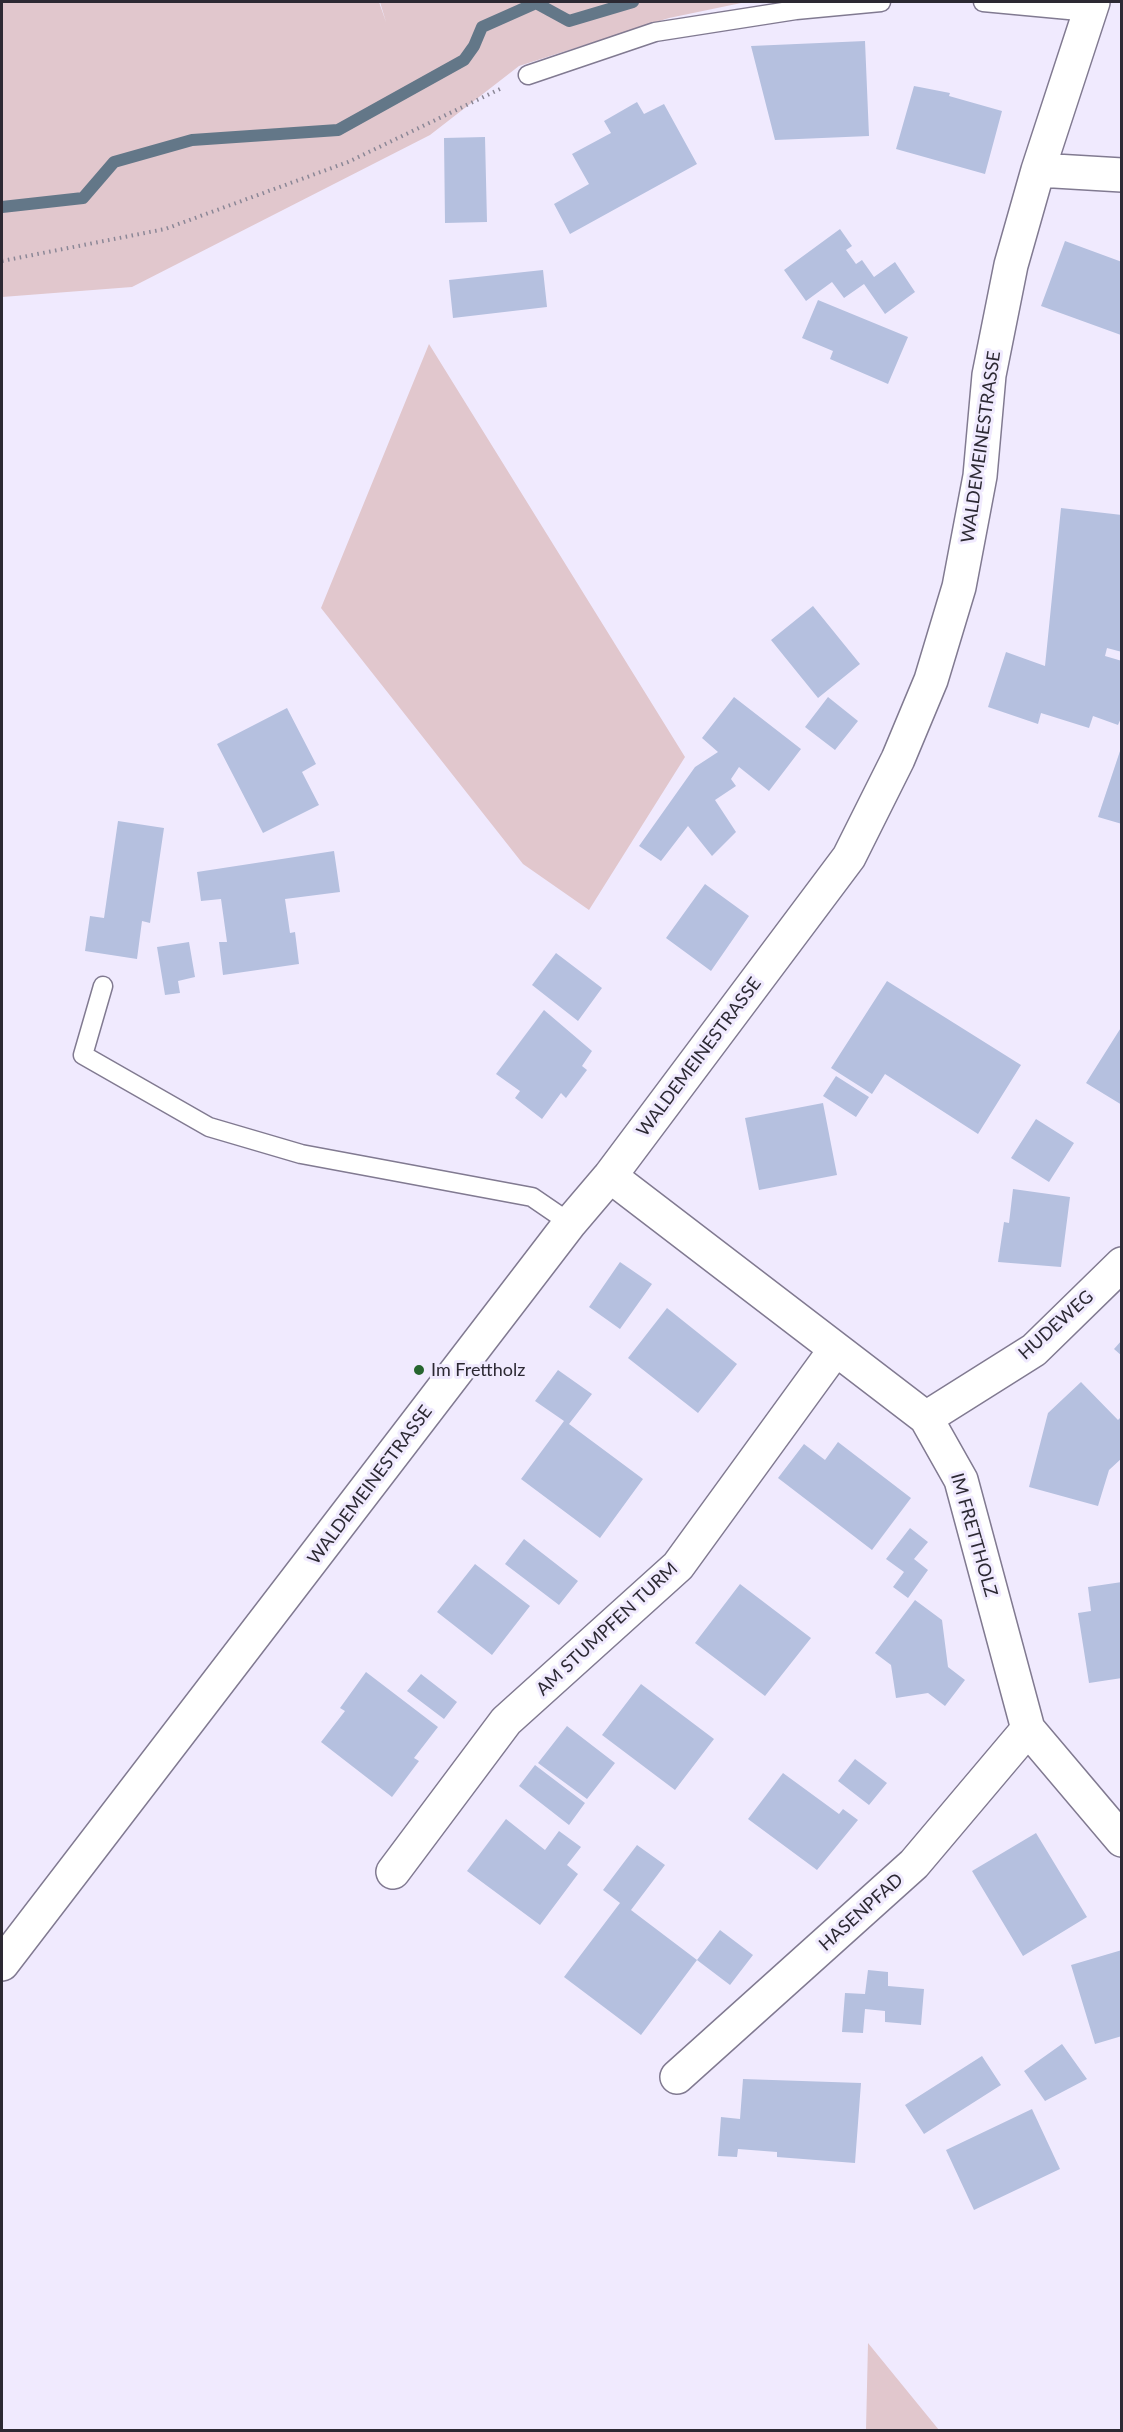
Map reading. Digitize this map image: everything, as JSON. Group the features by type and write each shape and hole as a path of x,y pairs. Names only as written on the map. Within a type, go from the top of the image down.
{"street":[{"name":"WALDEMEINESTRASSE","path":"2,1964 570,1223 610,1176 849,857 898,759 931,680 959,587 980,476 989,375 1011,265 1038,170 1091,7"},
{"path":"1038,170 1122,175"},
{"name":"IM FRETTHOLZ","path":"610,1176 926,1418 962,1480 1028,1729 1122,1840"},
{"name":"HUDEWEG","path":"926,1418 1034,1350 1122,1264"},
{"name":"AM STUMPFEN TURM","path":"393,1872 506,1721 678,1566 835,1350"},
{"name":"HASENPFAD","path":"677,2077 914,1864 1028,1729"}],"lane":[{"path":"528,75 655,32 796,10 881,2"},
{"path":"983,2 1091,7"},
{"path":"103,986 83,1055 209,1127 301,1154 532,1197 570,1223"}],"path":[{"path":"2,261 165,229 348,162 528,75"}],"shaded area":[{"path":"2,2 379,2 386,22 380,2 746,2 669,18 519,66 430,135 132,287 2,297"},
{"path":"429,344 685,757 589,910 523,864 321,608"},
{"path":"868,2343 939,2430 866,2430"}],"building":[{"path":"865,41 869,136 775,140 751,46"},
{"path":"914,86 950,93 949,96 1002,111 985,174 896,149"},
{"path":"637,102 644,114 664,104 697,164 570,234 554,204 589,184 572,154 611,133 604,121"},
{"path":"485,137 487,222 445,223 444,138"},
{"path":"840,229 852,246 846,250 856,264 862,260 874,277 895,262 915,292 885,314 864,284 844,298 832,282 806,301 784,270"},
{"path":"1065,241 1122,262 1121,335 1041,306"},
{"path":"543,270 547,307 453,318 449,280"},
{"path":"818,300 908,337 888,384 830,359 833,351 802,338"},
{"path":"1061,508 1122,515 1122,652 1107,648 1105,656 1122,661 1122,716 1118,725 1093,716 1089,728 1041,713 1038,724 988,707 1006,652 1045,666"},
{"path":"813,606 860,664 818,698 771,640"},
{"path":"734,697 801,749 769,791 739,767 731,779 736,786 715,800 736,832 712,856 688,826 661,861 639,846 695,767 718,752 702,738"},
{"path":"828,697 858,721 835,750 805,727"},
{"path":"287,708 316,764 302,772 319,805 263,833 217,744"},
{"path":"1122,748 1122,824 1098,817"},
{"path":"118,821 164,828 150,923 142,921 137,959 85,951 90,916 104,918"},
{"path":"334,851 340,892 285,899 290,933 295,932 299,964 223,975 219,942 227,942 221,899 201,901 197,872"},
{"path":"705,884 749,916 711,971 666,938"},
{"path":"189,942 195,977 178,981 180,993 165,995 157,947"},
{"path":"556,953 602,988 578,1021 532,985"},
{"path":"887,981 1021,1065 978,1134 885,1074 872,1094 831,1068"},
{"path":"544,1010 592,1051 582,1066 587,1070 566,1098 561,1093 542,1119 515,1098 520,1091 496,1074"},
{"path":"1122,1026 1122,1105 1086,1083"},
{"path":"836,1076 869,1097 856,1117 823,1096"},
{"path":"823,1103 837,1175 759,1190 745,1118"},
{"path":"1036,1119 1074,1143 1049,1182 1011,1158"},
{"path":"1013,1189 1070,1197 1061,1267 998,1262 1004,1222 1009,1223"},
{"path":"620,1262 652,1284 620,1329 589,1307"},
{"path":"667,1308 737,1364 698,1413 628,1358"},
{"path":"1122,1340 1122,1356 1114,1349"},
{"path":"558,1370 592,1394 569,1424 643,1479 600,1538 521,1479 564,1421 535,1401"},
{"path":"1081,1382 1118,1420 1122,1416 1122,1458 1109,1470 1098,1506 1029,1487 1048,1413"},
{"path":"838,1442 911,1498 872,1550 778,1478 804,1444 825,1460"},
{"path":"910,1528 928,1542 914,1559 928,1570 908,1598 893,1587 904,1572 886,1559"},
{"path":"524,1539 578,1581 559,1605 505,1564"},
{"path":"475,1564 530,1606 492,1655 437,1612"},
{"path":"1122,1582 1122,1678 1089,1683 1078,1613 1091,1611 1088,1587"},
{"path":"740,1584 811,1638 765,1696 695,1643"},
{"path":"915,1600 942,1620 948,1667 965,1680 945,1706 928,1693 896,1698 891,1665 875,1653"},
{"path":"366,1672 438,1727 414,1758 419,1761 392,1797 321,1742 345,1711 340,1708"},
{"path":"421,1674 457,1702 444,1719 407,1691"},
{"path":"641,1684 714,1739 675,1790 602,1735"},
{"path":"567,1726 615,1763 587,1799 538,1763"},
{"path":"855,1759 887,1783 869,1805 838,1781"},
{"path":"535,1765 585,1803 569,1825 519,1786"},
{"path":"783,1773 839,1814 843,1809 858,1820 817,1870 748,1819"},
{"path":"506,1819 545,1850 559,1831 581,1847 567,1865 578,1874 540,1925 467,1871"},
{"path":"1036,1833 1087,1917 1023,1956 972,1871"},
{"path":"637,1845 665,1865 631,1910 697,1960 641,2035 564,1977 620,1903 603,1890"},
{"path":"720,1930 753,1955 730,1985 697,1960"},
{"path":"1122,1950 1122,2036 1095,2044 1071,1965"},
{"path":"868,1970 888,1972 888,1986 924,1989 921,2025 885,2022 885,2011 865,2009 863,2033 842,2032 845,1993 865,1994"},
{"path":"1062,2044 1087,2079 1045,2101 1024,2071"},
{"path":"982,2056 1001,2085 924,2134 905,2105"},
{"path":"743,2079 861,2083 855,2163 777,2157 777,2152 738,2149 737,2157 718,2156 721,2117 740,2119"},
{"path":"1032,2109 1060,2169 974,2210 946,2150"}],"waterway":[{"path":"2,207 83,198 114,162 192,140 338,130 464,60 474,46 482,27 536,3 569,21 633,2"}],"place":[{"name":"Im Frettholz","path":"419,1370"}]}
